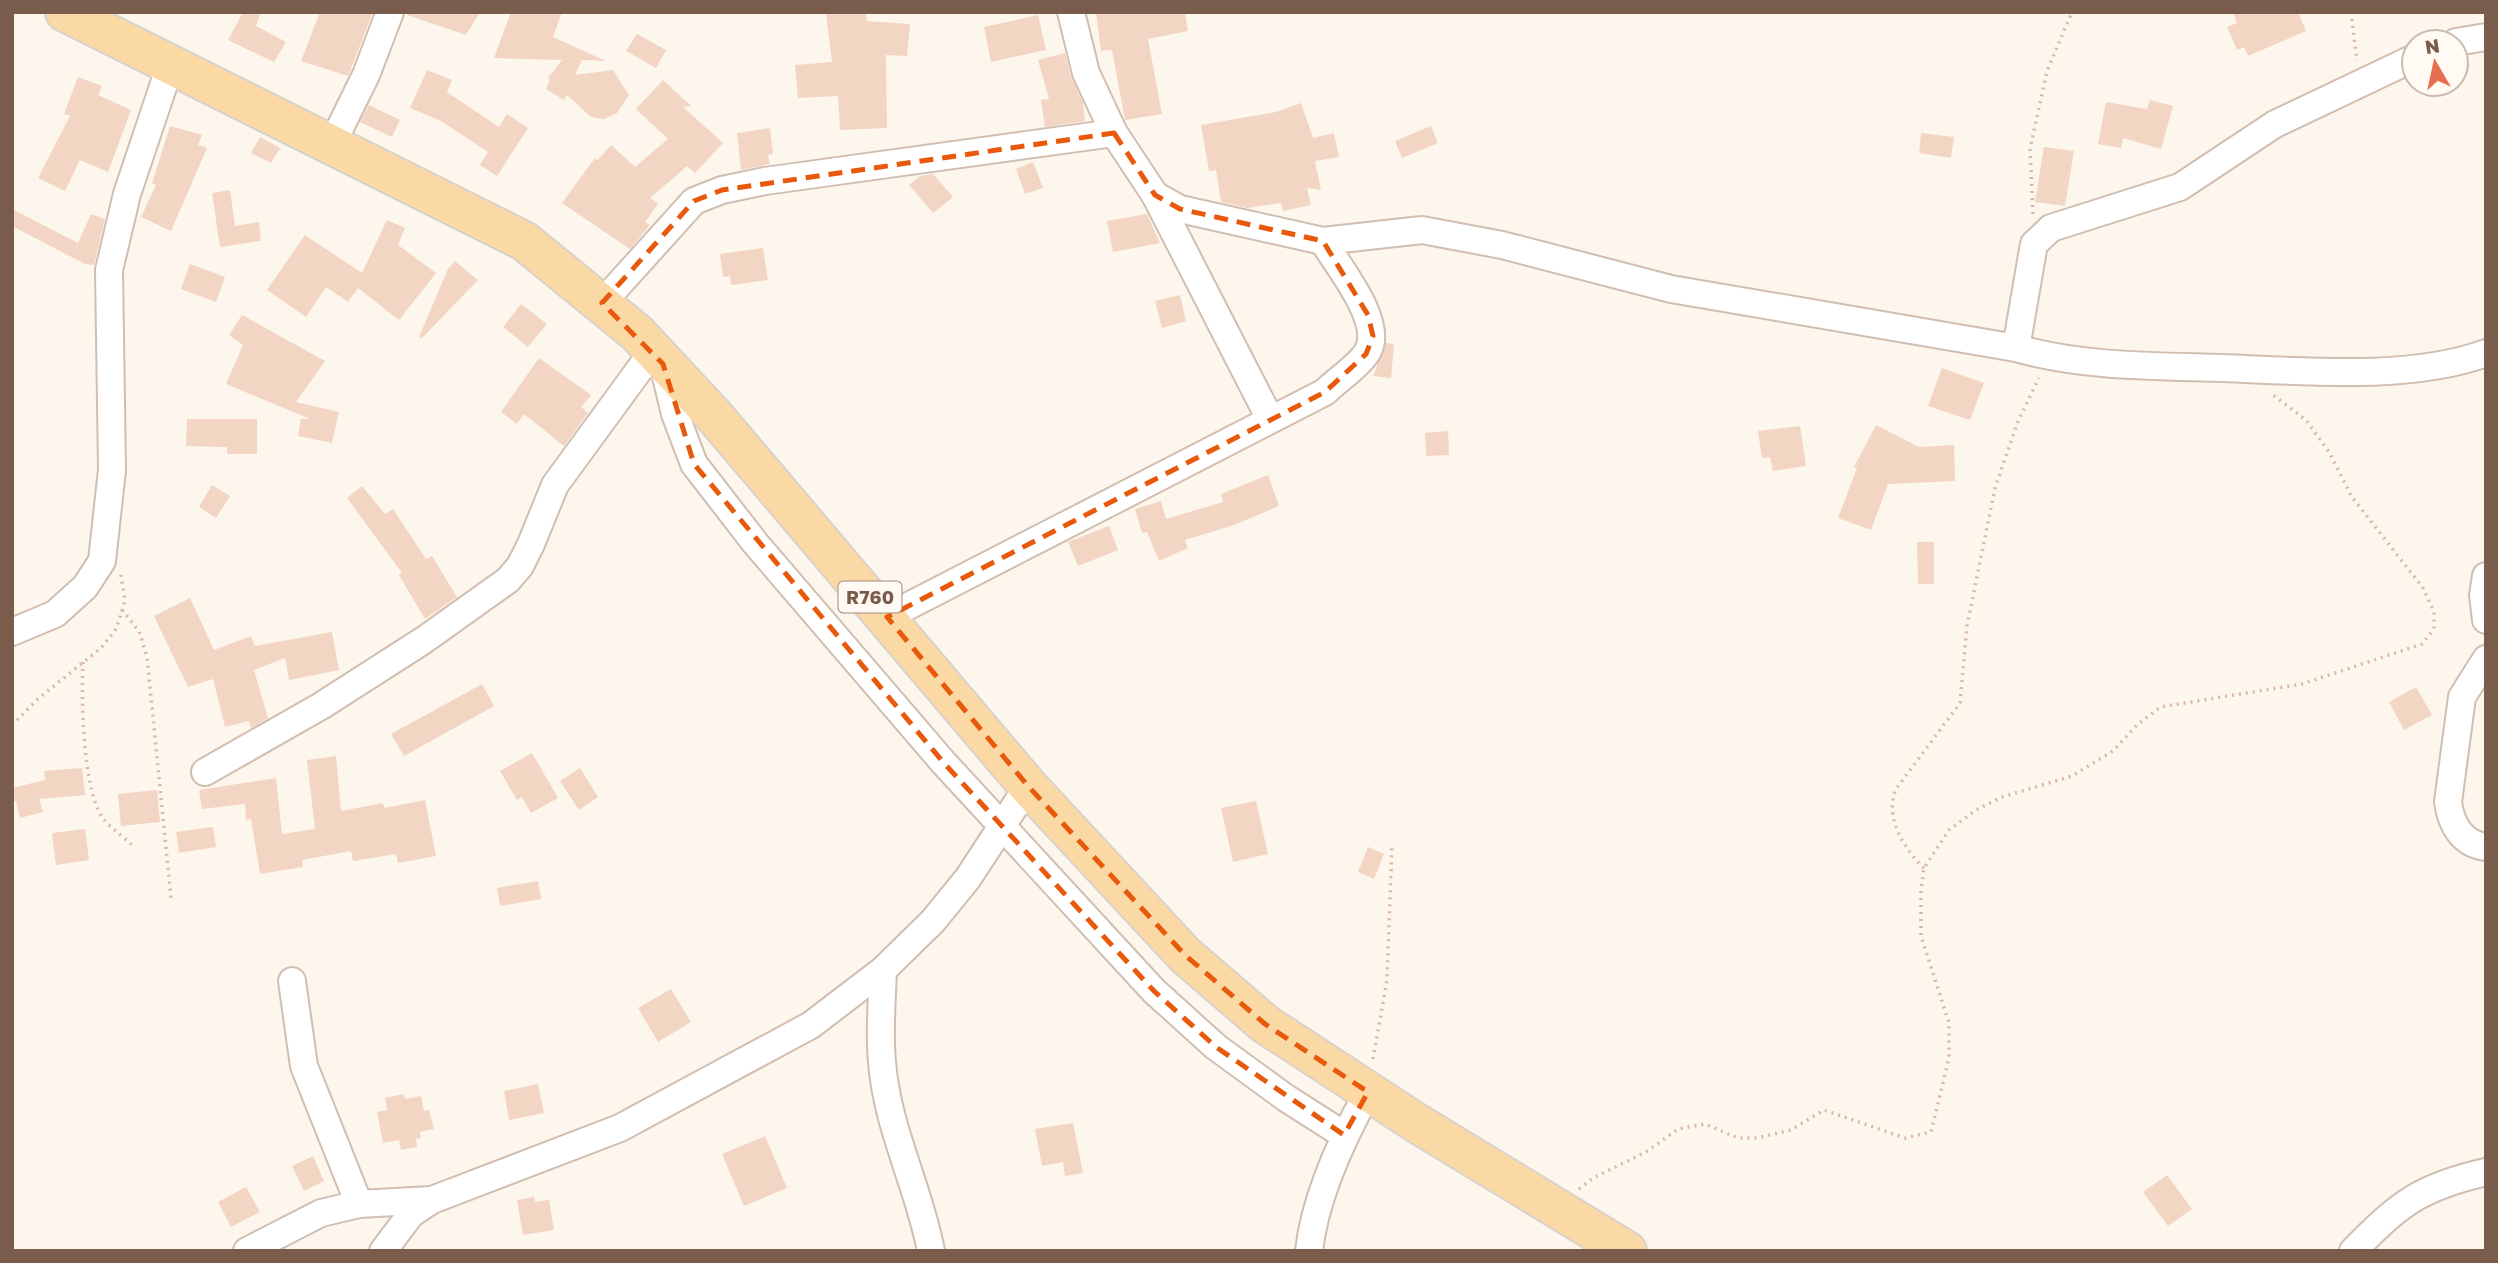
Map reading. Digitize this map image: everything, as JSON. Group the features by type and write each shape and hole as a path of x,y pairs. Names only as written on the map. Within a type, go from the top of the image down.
{"main road":[{"name":"R760","path":"65,12 524,241 602,303 716,418 1028,786 1185,955 1265,1024 1368,1092 1627,1251"}],"street":[{"path":"331,144 366,75 390,12"},
{"path":"1071,12 1086,73 1114,133 1155,195 1270,419"},
{"path":"2016,348 2035,244 2051,228 2180,187 2275,124 2400,64"},
{"path":"12,632 55,614 85,587 102,561 112,470 109,270 127,194 170,66"},
{"path":"602,303 694,201 722,190 765,181 1114,133"},
{"path":"1155,195 1180,209 1323,241 1422,230 1502,245 1671,289 2016,348 2049,357 2146,367 2281,372 2396,370 2486,353"},
{"path":"887,617 1325,392 1366,354 1373,336 1368,315 1323,241"},
{"path":"205,772 321,706 424,640 508,580 526,555 555,485 658,357"},
{"path":"658,357 679,427 695,464 756,544 1002,828 1154,991 1205,1038 1286,1098 1344,1135"},
{"path":"2486,576 2483,595 2486,620"},
{"path":"2486,659 2462,697 2448,802 2451,818 2458,832 2476,846 2486,847"},
{"path":"383,1251 411,1214 432,1200 620,1128 811,1025 883,970 933,921 968,878 1028,786"},
{"path":"883,970 882,1063 903,1160 922,1212 931,1251"},
{"path":"292,981 304,1066 359,1204"},
{"path":"1309,1251 1316,1218 1344,1135 1368,1092"},
{"path":"2353,1251 2390,1213 2420,1193 2446,1181 2486,1172"},
{"path":"247,1251 321,1213 359,1204 432,1200"}],"path":[{"path":"2035,244 2030,149 2047,71 2072,12"},
{"path":"2351,12 2360,83"},
{"path":"1924,868 1911,856 1900,838 1892,811 1892,799 1896,789 1960,703 1967,625 1995,488 2018,421 2049,357"},
{"path":"1564,1212 1576,1191 1593,1178 1646,1152 1667,1134 1690,1125 1705,1124 1738,1139 1757,1138 1791,1130 1824,1110 1905,1138 1931,1132 1949,1058 1949,1023 1921,936 1924,868 1949,830 1976,810 2001,797 2072,776 2113,751 2137,725 2160,708 2302,684 2422,644 2434,629 2434,612 2423,588 2352,497 2329,452 2306,420 2268,392"},
{"path":"12,725 39,698 101,648 116,629 125,601 119,564"},
{"path":"122,610 139,631 147,657 171,898"},
{"path":"83,663 81,705 91,781 101,815 132,845"},
{"path":"1368,1092 1387,980 1392,845"}],"highlighted area":[{"path":"1114,133 1155,195 1180,209 1323,241 1368,315 1373,336 1366,354 1325,392 887,617 1028,786 1185,955 1265,1024 1368,1092 1344,1135 1216,1047 1154,991 943,762 694,464 663,364 602,303 694,201 722,190"}],"building":[{"path":"243,12 261,12 256,26 286,42 274,62 228,40"},
{"path":"320,12 373,12 348,76 301,61"},
{"path":"407,12 480,12 466,35 407,15"},
{"path":"511,12 562,12 553,37 606,61 582,60 575,75 613,70 629,95 617,113 604,119 591,117 567,95 564,100 546,89 550,80 548,78 562,60 494,58"},
{"path":"866,12 867,21 910,24 907,56 886,55 887,128 840,130 838,96 798,98 795,65 832,62 826,13"},
{"path":"1096,12 1185,12 1188,31 1148,39 1162,114 1125,120 1112,50 1101,51"},
{"path":"2233,12 2298,12 2306,31 2248,56 2244,47 2237,50 2227,27 2237,23"},
{"path":"1038,15 1046,50 991,62 984,27"},
{"path":"637,34 666,50 656,68 626,51"},
{"path":"1065,53 1071,77 1083,103 1085,121 1045,127 1041,100 1049,99 1038,60"},
{"path":"427,70 452,80 447,92 499,127 507,114 528,128 497,176 480,165 488,152 441,121 410,108"},
{"path":"78,77 102,86 98,95 131,110 108,172 80,160 65,191 38,178 70,116 64,114"},
{"path":"663,80 691,106 683,107 723,143 695,173 687,166 650,198 658,204 645,222 650,225 630,249 562,203 595,158 598,160 611,145 635,167 668,139 636,109"},
{"path":"2150,100 2173,106 2161,149 2123,138 2121,148 2098,144 2106,102 2147,109"},
{"path":"1301,103 1313,138 1334,133 1339,157 1315,161 1321,190 1307,188 1311,205 1283,211 1281,203 1247,208 1221,202 1216,170 1209,171 1201,125 1276,112"},
{"path":"369,105 400,120 392,137 360,122"},
{"path":"170,126 202,135 198,145 207,148 171,231 141,217 156,185 152,183"},
{"path":"1431,126 1438,143 1402,158 1395,141"},
{"path":"770,128 773,154 768,155 770,164 741,170 737,133"},
{"path":"1921,133 1954,137 1951,158 1919,153"},
{"path":"260,137 280,148 271,163 251,153"},
{"path":"2044,147 2074,151 2065,206 2035,202"},
{"path":"1033,162 1043,188 1025,194 1016,169"},
{"path":"933,174 953,197 933,213 909,185 920,176"},
{"path":"230,190 235,226 259,222 261,241 220,247 212,193"},
{"path":"12,209 78,243 91,214 105,219 94,265 85,264 12,226"},
{"path":"1147,214 1160,243 1113,252 1107,221"},
{"path":"387,220 405,228 398,245 436,273 399,320 358,288 348,302 326,287 306,317 267,290 305,235 362,273"},
{"path":"763,248 768,280 731,285 730,276 723,277 720,254"},
{"path":"455,261 478,280 422,338 419,337 448,269"},
{"path":"190,264 225,277 216,302 181,289"},
{"path":"1180,295 1186,321 1162,328 1155,301"},
{"path":"521,304 547,324 528,347 503,327"},
{"path":"242,315 325,361 296,402 339,412 332,443 298,436 301,419 310,419 226,384 243,345 229,335"},
{"path":"1386,343 1394,344 1391,378 1373,376"},
{"path":"539,358 591,395 581,407 588,413 564,446 524,414 517,424 501,412"},
{"path":"1942,368 1984,383 1970,420 1928,406"},
{"path":"187,419 257,419 257,454 227,454 227,447 186,446"},
{"path":"1876,425 1919,447 1954,445 1955,481 1888,484 1871,530 1838,518 1857,468 1854,467"},
{"path":"1800,426 1806,466 1773,471 1770,457 1762,458 1758,431"},
{"path":"1448,431 1449,455 1426,456 1425,433"},
{"path":"1268,475 1279,506 1234,525 1185,540 1188,548 1159,561 1147,532 1142,533 1135,509 1161,501 1166,519 1223,502 1221,494"},
{"path":"212,485 230,496 216,518 199,507"},
{"path":"362,486 385,514 393,509 426,559 432,556 457,597 425,619 399,575 402,573 347,498"},
{"path":"1109,526 1118,550 1078,566 1068,542"},
{"path":"1917,542 1934,542 1934,584 1918,584"},
{"path":"190,598 214,650 251,636 255,646 332,632 339,670 289,680 285,658 254,670 268,718 251,728 249,721 225,727 213,679 188,687 154,616"},
{"path":"482,684 494,706 404,756 391,734"},
{"path":"2416,687 2432,715 2404,730 2389,702"},
{"path":"532,753 558,798 531,813 522,797 517,800 500,771"},
{"path":"336,756 341,811 383,803 384,808 425,800 436,856 398,863 396,854 353,861 351,851 302,860 303,867 260,874 251,819 246,820 245,804 202,809 199,790 276,778 282,834 315,829 307,760"},
{"path":"82,768 85,795 39,799 43,812 20,818 16,801 12,801 12,788 45,780 44,771"},
{"path":"580,768 598,797 579,810 560,781"},
{"path":"157,790 160,822 121,826 118,794"},
{"path":"1256,801 1268,854 1233,862 1221,808"},
{"path":"213,827 216,847 179,853 176,832"},
{"path":"85,829 89,860 56,865 52,833"},
{"path":"1368,847 1384,854 1374,879 1358,872"},
{"path":"538,881 541,899 500,906 497,888"},
{"path":"671,989 691,1022 658,1042 638,1008"},
{"path":"538,1084 544,1113 509,1120 504,1091"},
{"path":"404,1094 405,1099 421,1096 424,1111 429,1110 434,1129 420,1132 421,1138 416,1139 417,1147 401,1150 399,1140 383,1143 377,1112 387,1110 385,1098"},
{"path":"1073,1123 1083,1173 1065,1176 1063,1162 1042,1166 1035,1129"},
{"path":"765,1136 787,1188 744,1206 722,1154"},
{"path":"313,1156 324,1181 304,1191 292,1166"},
{"path":"2167,1175 2192,1209 2168,1226 2143,1192"},
{"path":"246,1187 260,1212 231,1227 218,1202"},
{"path":"534,1197 535,1202 549,1200 554,1230 523,1235 517,1200"}]}
